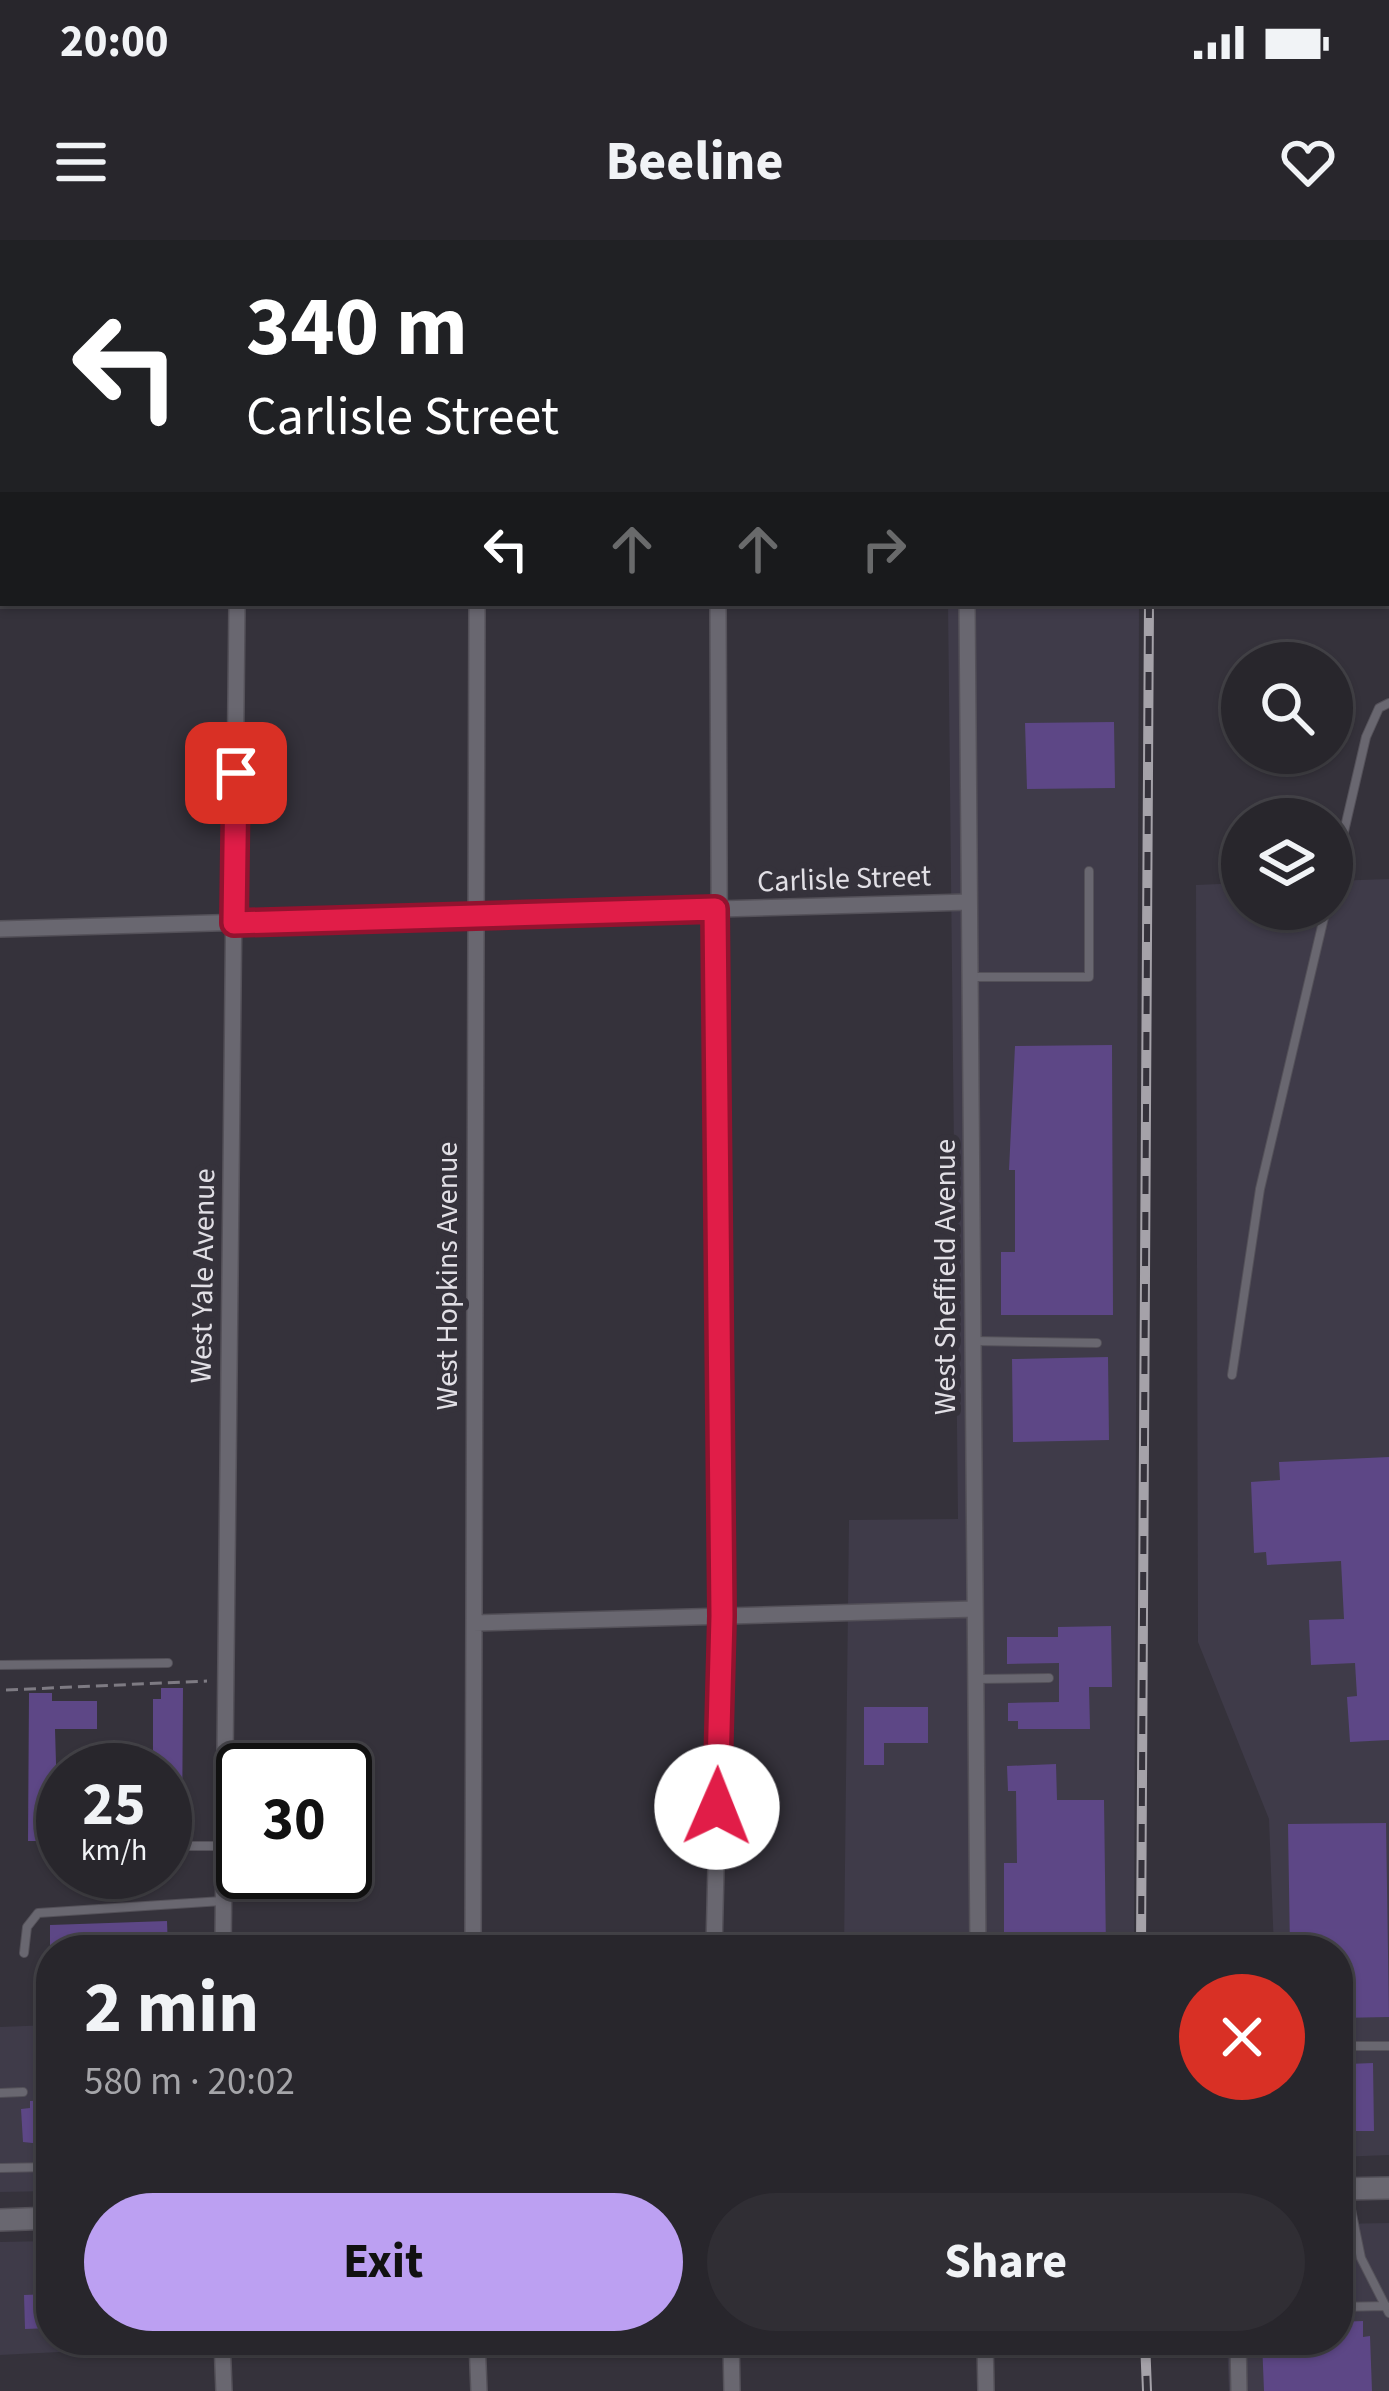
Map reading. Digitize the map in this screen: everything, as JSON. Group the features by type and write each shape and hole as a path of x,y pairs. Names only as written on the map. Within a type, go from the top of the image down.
{"main road":[{"path":"1353,2189 1389,2188"},
{"path":"0,2220 36,2219"}],"street":[{"name":"West Yale Avenue","path":"225,1743 237,606"},
{"name":"West Hopkins Avenue","path":"473,1935 478,606"},
{"path":"714,1935 722,1616 715,909 718,606"},
{"name":"West Sheffield Avenue","path":"967,606 978,1935"},
{"name":"Carlisle Street","path":"0,929 969,902"},
{"path":"473,1623 975,1609"},
{"name":"West Yale Avenue","path":"223,1900 223,1935"},
{"path":"223,2355 224,2391"},
{"path":"477,2355 478,2391"},
{"path":"731,2355 732,2391"},
{"path":"985,2355 986,2391"},
{"path":"1238,2355 1239,2391"}],"lane":[{"path":"1352,798 1366,737 1379,708 1389,704"},
{"path":"970,977 1090,976 1089,871"},
{"path":"1232,1375 1260,1189 1321,930"},
{"path":"973,1341 1097,1343"},
{"path":"0,1665 168,1663"},
{"path":"975,1679 1049,1678"},
{"path":"24,1953 27,1927 38,1913 223,1900"},
{"path":"1353,2046 1389,2046"},
{"path":"0,2093 23,2092"},
{"path":"0,2168 36,2167"},
{"path":"1353,2231 1360,2258 1387,2310 1353,2309"}],"path":[{"path":"6,1690 207,1681"}],"shaded area":[{"path":"948,606 1139,606 1134,1935 844,1935 849,1520 958,1519"},
{"path":"1389,879 1389,2155 1353,2156 1353,1935 1273,1935 1269,1819 1198,1642 1196,885 1221,884 1221,930 1353,930 1353,880"},
{"path":"36,2026 36,2191 0,2192 0,2027"},
{"path":"1389,2223 1389,2391 1229,2391 1228,2355 1353,2355 1353,2224"},
{"path":"36,2241 36,2353 0,2355 0,2242"}],"building":[{"path":"1114,722 1115,788 1027,789 1025,723"},
{"path":"1112,1045 1113,1315 1001,1315 1001,1252 1015,1252 1015,1170 1009,1170 1015,1046"},
{"path":"1108,1357 1109,1440 1013,1442 1012,1359"},
{"path":"1389,1457 1389,1740 1350,1742 1347,1697 1357,1696 1355,1663 1311,1665 1309,1620 1344,1619 1341,1561 1267,1565 1266,1552 1254,1553 1251,1482 1280,1480 1279,1462"},
{"path":"1111,1626 1112,1687 1089,1687 1090,1729 1018,1729 1018,1721 1008,1721 1008,1703 1059,1702 1059,1663 1007,1664 1007,1637 1058,1637 1058,1627"},
{"path":"161,1688 183,1688 183,1743 153,1743 153,1699 161,1699"},
{"path":"29,1693 52,1693 52,1701 97,1701 97,1729 55,1729 55,1743 36,1743 36,1841 28,1841"},
{"path":"864,1707 928,1707 928,1743 884,1743 884,1765 864,1765"},
{"path":"1056,1764 1057,1800 1104,1800 1106,1935 1004,1935 1004,1863 1017,1863 1016,1791 1008,1791 1007,1766"},
{"path":"1386,1823 1389,2017 1353,2018 1353,1935 1290,1935 1288,1824"},
{"path":"167,1921 167,1935 50,1935 50,1925"},
{"path":"1373,2063 1374,2131 1353,2131 1353,2064"},
{"path":"30,2101 36,2101 36,2143 23,2142 21,2109 30,2108"},
{"path":"24,2295 36,2295 36,2329 25,2329"},
{"path":"1353,2321 1363,2321 1363,2337 1370,2336 1372,2391 1264,2391 1263,2355 1353,2355"}],"railway":[{"path":"1141,1935 1149,606"},
{"path":"1146,2355 1147,2391"}],"route":[{"path":"236,773 234,923 715,909 722,1616 717,1807"}]}
